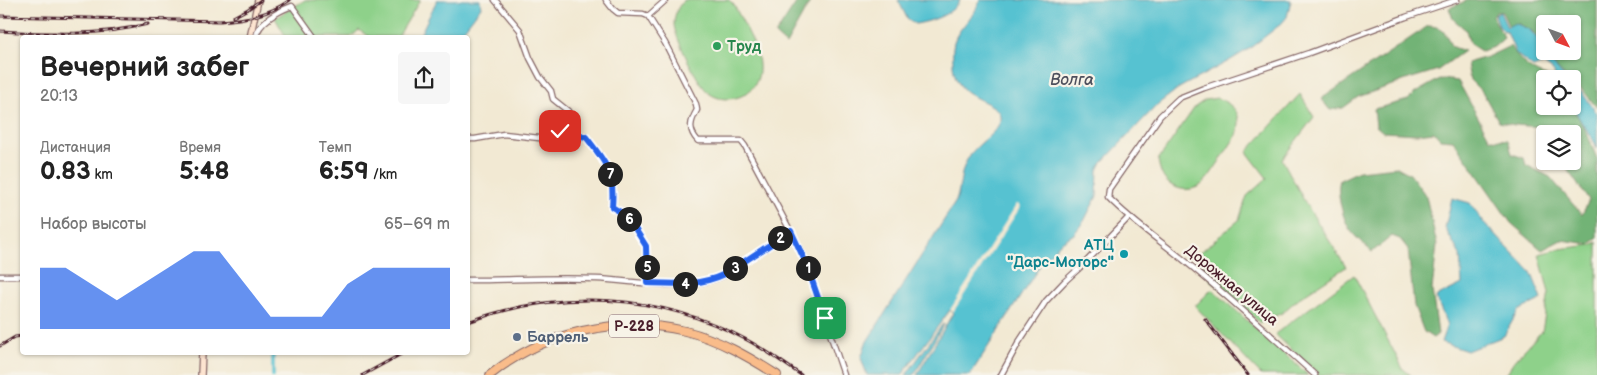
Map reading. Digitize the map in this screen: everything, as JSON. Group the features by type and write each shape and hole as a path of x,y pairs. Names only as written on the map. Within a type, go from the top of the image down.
{"highway":[{"name":"Р-228","path":"490,375 526,351 566,335 597,328 636,326 670,328 705,338 744,355 777,375"}],"street":[{"path":"251,35 258,0"},
{"path":"470,139 504,134 548,140 560,131 568,111 553,99 551,91 540,77 530,58 520,30 495,0"},
{"path":"606,0 618,12 648,16 665,43 696,104 697,110 691,120 692,134 698,141 741,141 745,146 806,263 844,375"},
{"path":"648,16 666,0"},
{"name":"Дорожная улица","path":"1315,375 1199,273 1130,217 1108,196 1109,189 1160,116 1180,98 1456,0"},
{"path":"256,35 261,25 281,10 292,6 313,35"},
{"path":"560,131 586,137 607,164 613,188 612,207 627,216 646,246 647,283"},
{"path":"1000,375 1046,301 1130,217"},
{"path":"470,280 596,279 688,284 714,280 791,231"},
{"path":"0,276 20,276"},
{"path":"201,375 202,355"}],"green space":[{"path":"305,0 420,0 399,35 366,35 359,30 353,35 285,35 275,18"},
{"name":"Труд","path":"684,0 729,0 734,5 758,56 758,77 754,86 745,94 735,98 720,98 710,94 700,82 688,61 675,30 676,14"},
{"path":"798,0 811,0 786,45 775,35"},
{"path":"1468,0 1597,0 1597,108 1581,89 1581,70 1559,70 1551,60 1581,60 1581,15 1536,15 1536,35 1517,23 1509,27 1502,12 1496,12 1493,17 1504,38 1494,47 1481,51 1470,44 1466,30 1453,19 1449,8"},
{"path":"1428,26 1441,29 1451,46 1464,51 1438,70 1358,97 1343,108 1330,110 1321,99"},
{"path":"1510,46 1528,67 1536,72 1536,115 1577,115 1587,133 1597,159 1597,238 1590,244 1561,240 1542,250 1511,223 1453,140 1440,139 1434,132 1417,134 1383,132 1376,126 1374,109 1408,100 1415,93 1440,79 1458,81 1490,139 1508,140 1512,154 1524,158 1526,165 1550,177 1582,215 1589,200 1567,170 1581,170 1581,125 1536,125 1536,127 1499,122 1483,93 1470,80 1467,63 1487,57"},
{"path":"1300,94 1314,117 1282,159 1306,204 1346,267 1299,298 1282,313 1260,323 1211,281 1197,255 1239,220 1247,196 1267,178 1247,152"},
{"path":"1217,98 1229,104 1236,112 1239,122 1237,135 1205,182 1195,188 1188,189 1171,185 1163,176 1158,160 1195,107 1205,100"},
{"path":"1397,167 1410,174 1426,196 1437,245 1432,290 1438,334 1433,338 1424,332 1414,306 1408,249 1400,239 1392,236 1372,252 1350,229 1340,203 1340,180 1359,171"},
{"path":"1597,242 1597,375 1506,375 1513,362 1542,331 1549,293 1539,254 1559,249 1591,245"},
{"path":"1354,275 1403,369 1411,375 1318,375 1275,334"},
{"path":"1212,289 1308,375 1261,375 1195,306"}],"water":[{"path":"437,0 480,0 481,7 460,35 420,35"},
{"path":"898,0 960,0 946,14 927,22 915,24 907,18"},
{"name":"Волга","path":"980,0 1291,0 1287,17 1281,24 1249,49 1179,88 1158,104 1101,164 1098,170 1097,196 1084,221 1074,234 1060,243 1041,264 970,375 917,375 953,313 950,310 902,375 867,375 861,358 866,343 956,201 966,161 1000,121 999,113 995,108 962,88 956,78 953,65 956,36 975,11"},
{"path":"1500,12 1507,27 1515,23 1530,30 1536,37 1536,60 1549,60 1558,70 1552,70 1544,64 1533,67 1516,54 1507,32 1504,32 1499,26 1495,15"},
{"path":"1581,92 1597,113 1597,148 1591,137 1577,115 1581,115"},
{"path":"1452,198 1470,203 1484,223 1531,272 1542,299 1518,311 1504,336 1467,351 1441,342 1447,325 1436,297 1462,284 1460,255 1445,228"},
{"path":"944,324 914,375 906,375 942,325"}],"pier":[{"path":"1017,204 1021,206 953,312 950,310"}],"waterway":[{"path":"273,355 273,375"}],"railway":[{"path":"233,17 261,0"},
{"path":"0,16 220,21 257,15 274,9 290,0"},
{"path":"0,31 93,32 112,31 148,24"},
{"path":"470,321 503,311 573,300 609,301 644,305 680,313 714,324 768,352 801,375"},
{"path":"1205,319 1248,375"},
{"path":"0,346 15,337 20,336"},
{"path":"363,375 400,355"}],"place":[{"name":"Труд","path":"717,46"},
{"name":"АТЦ \"Дарс-Моторс\"","path":"1124,254"},
{"name":"Баррель","path":"517,337"}],"route":[{"path":"560,131 586,137 607,164 613,188 612,207 627,216 646,246 647,283 688,284 714,280 791,231 806,263 825,318"}]}
